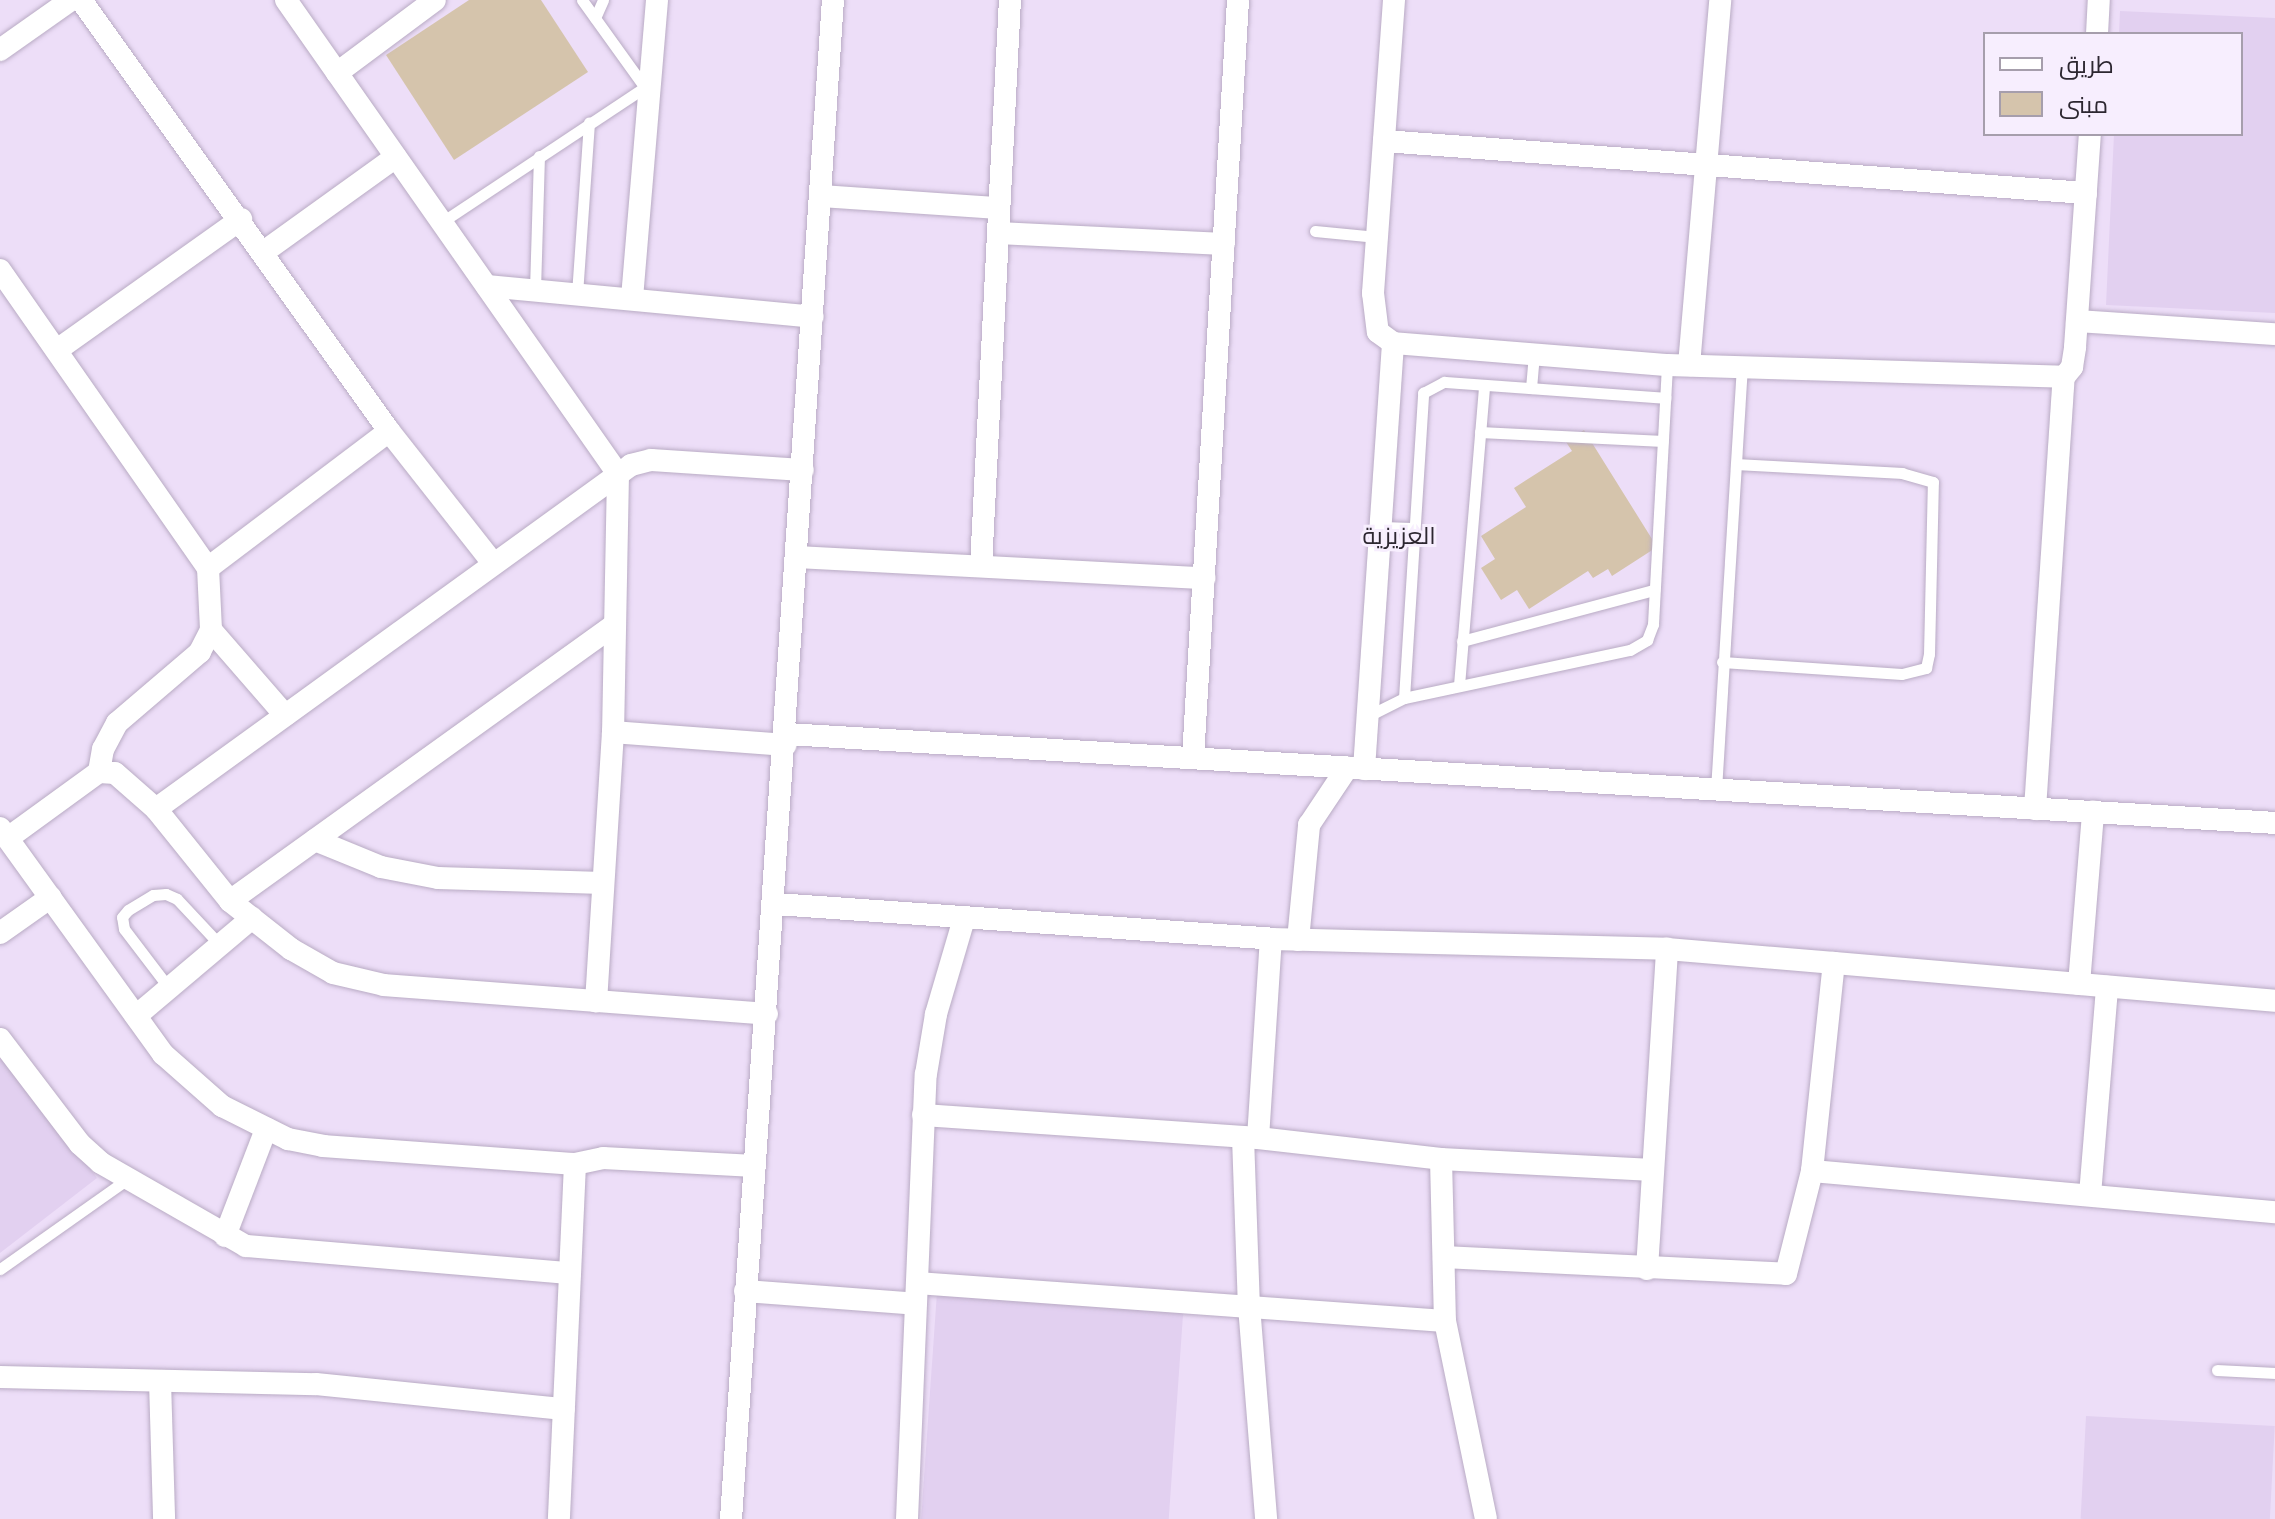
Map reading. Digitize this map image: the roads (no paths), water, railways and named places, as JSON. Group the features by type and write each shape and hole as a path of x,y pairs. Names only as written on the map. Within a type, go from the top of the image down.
{"street":[{"path":"0,50 71,0"},
{"path":"81,0 265,251 389,431 493,563"},
{"path":"286,0 618,474 613,732 596,1001"},
{"path":"337,73 435,0"},
{"path":"632,298 646,84 657,0"},
{"path":"731,1519 745,1291 776,904 833,0"},
{"path":"981,566 1010,0"},
{"path":"1193,758 1238,0"},
{"path":"1394,0 1374,316 1378,332 1393,343 1678,365 2064,377"},
{"path":"1678,365 1708,165 1720,0"},
{"path":"2097,32 2099,0"},
{"path":"2035,809 2064,377 2072,367 2077,321 2090,136"},
{"path":"1384,141 2086,193"},
{"path":"265,251 396,157"},
{"path":"821,196 999,208"},
{"path":"57,350 241,219"},
{"path":"998,233 1224,244"},
{"path":"0,270 8,296 57,350 208,568 211,630 200,652 117,723 103,749 99,772 4,833 136,1016 192,1083 266,1129 323,1146 575,1164 603,1158 755,1166"},
{"path":"487,286 813,317"},
{"path":"2077,321 2275,334"},
{"path":"1298,940 1309,825 1356,768 1368,716 1393,343"},
{"path":"208,568 389,431"},
{"path":"156,809 618,474 651,460 803,470"},
{"path":"798,557 1204,578"},
{"path":"230,901 615,624"},
{"path":"211,630 285,715"},
{"path":"613,732 1193,758 2275,823"},
{"path":"99,772 129,780 230,901 333,973 384,985 767,1014"},
{"path":"2079,984 2093,812"},
{"path":"315,840 381,867 438,878 603,883"},
{"path":"0,933 51,897"},
{"path":"776,904 1271,939 1667,949 2275,1001"},
{"path":"136,1016 252,918"},
{"path":"907,1519 923,1115 929,1041 964,919"},
{"path":"1266,1519 1249,1306 1250,1137 1271,939"},
{"path":"1647,1269 1667,949"},
{"path":"1444,1257 1786,1274 1812,1171 1834,963"},
{"path":"2090,1195 2107,987"},
{"path":"0,1039 80,1144 126,1180 225,1236 275,1252 570,1273"},
{"path":"923,1115 1250,1137 1441,1159 1653,1170"},
{"path":"225,1236 266,1129"},
{"path":"1441,1159 1445,1321 1486,1519"},
{"path":"559,1519 575,1164"},
{"path":"1812,1171 2275,1212"},
{"path":"745,1291 917,1293 1249,1306 1445,1321"},
{"path":"0,1377 316,1384 564,1409"},
{"path":"160,1381 164,1519"}],"lane":[{"path":"442,222 646,84 582,0"},
{"path":"595,18 603,0"},
{"path":"577,294 589,122"},
{"path":"535,290 539,156"},
{"path":"1315,231 1377,237"},
{"path":"1531,388 1534,354"},
{"path":"1368,716 1404,698 1630,650 1647,640 1654,590 1665,398 1678,365"},
{"path":"1716,790 1742,368"},
{"path":"1404,698 1423,393 1444,382 1665,398"},
{"path":"1459,685 1484,385"},
{"path":"1480,432 1663,441"},
{"path":"1722,662 1902,674 1926,668 1929,654 1933,482 1902,473 1736,464"},
{"path":"1380,527 1413,528"},
{"path":"1462,641 1654,590"},
{"path":"169,988 124,929 122,917 128,910 153,895 166,894 177,899 220,945"},
{"path":"0,1269 126,1180"},
{"path":"2217,1370 2275,1373"}],"district":[{"name":"العزيزية","path":"1399,536"}]}
